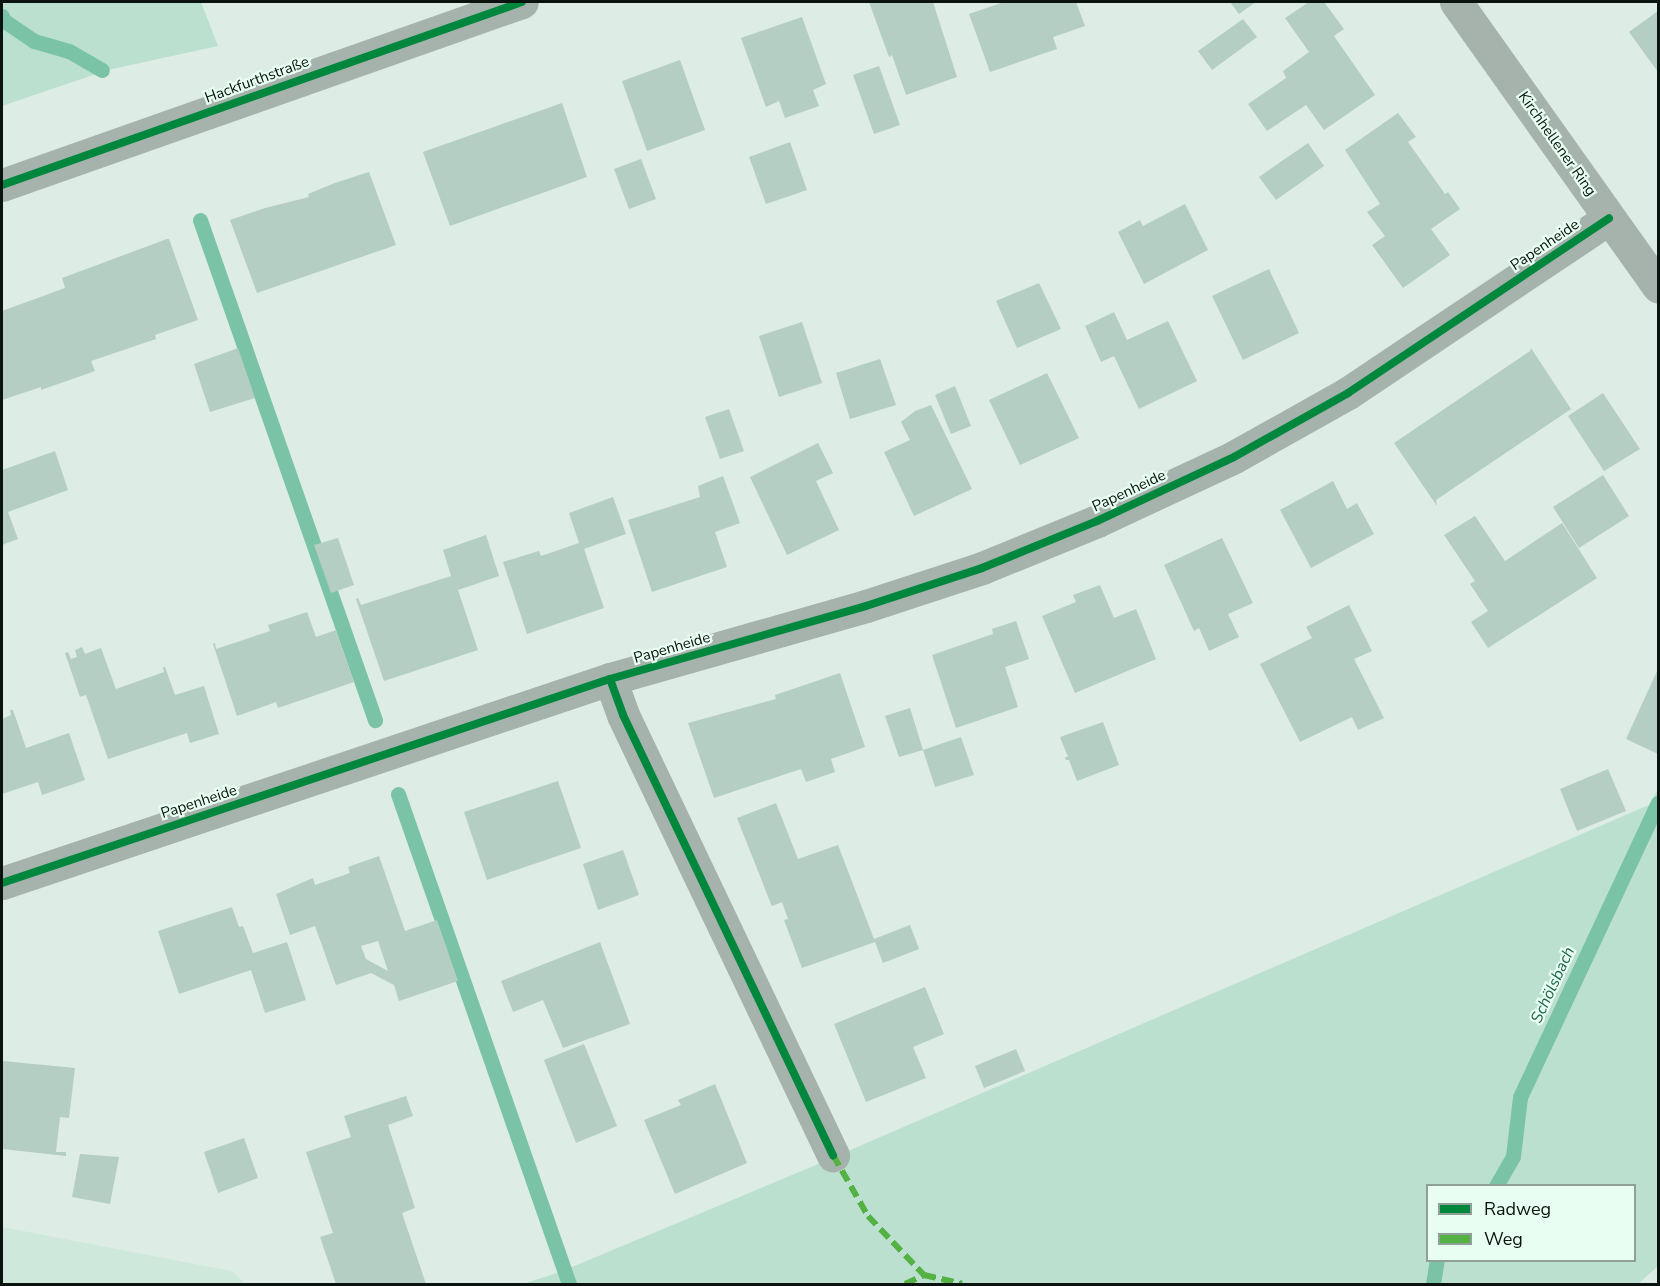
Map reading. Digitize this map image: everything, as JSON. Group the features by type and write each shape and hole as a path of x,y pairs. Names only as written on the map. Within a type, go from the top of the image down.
{"street":[{"name":"Hackfurthstraße","path":"2,185 522,2"},
{"name":"Kirchhellener Ring","path":"1456,2 1659,286"},
{"name":"Papenheide","path":"2,883 610,679 908,592 982,568 1108,516 1234,457 1348,393 1609,219"},
{"path":"610,679 623,715 833,1155"}],"shaded area":[{"path":"2,2 201,2 218,46 108,70 2,106"},
{"path":"1658,788 1658,1266 1638,1284 523,1284 560,1272 811,1167 1651,804"},
{"path":"2,1227 231,1271 246,1284 2,1284"}],"building":[{"path":"869,2 933,2 957,77 906,95"},
{"path":"1004,2 1076,2 1085,26 1053,37 1057,49 990,72 969,14"},
{"path":"1230,2 1256,2 1239,14"},
{"path":"1309,2 1324,2 1344,29 1334,36 1375,95 1324,130 1306,105 1267,131 1248,104 1286,78 1283,71 1309,52 1285,18"},
{"path":"1658,11 1658,72 1629,32"},
{"path":"802,17 826,84 813,90 819,106 785,118 779,101 766,107 741,38"},
{"path":"1243,19 1257,37 1212,70 1198,51"},
{"path":"680,60 705,130 647,151 622,81"},
{"path":"879,66 900,125 874,134 853,75"},
{"path":"562,103 587,177 450,226 423,152"},
{"path":"1398,113 1416,137 1408,142 1445,194 1448,192 1460,209 1431,229 1450,255 1403,288 1372,245 1385,236 1367,212 1380,204 1345,150"},
{"path":"790,142 807,190 766,204 749,157"},
{"path":"1308,143 1324,166 1276,200 1259,177"},
{"path":"641,159 656,199 629,209 614,169"},
{"path":"369,172 396,245 257,293 230,220 309,197 308,194"},
{"path":"1185,204 1208,250 1144,284 1118,232 1140,220 1143,226"},
{"path":"169,239 198,320 155,335 156,339 91,361 95,371 41,390 41,387 2,400 2,311 65,288 62,278"},
{"path":"1269,269 1299,333 1243,360 1212,296"},
{"path":"1039,283 1061,329 1017,348 996,301"},
{"path":"1114,312 1127,340 1168,321 1197,381 1139,409 1114,356 1101,362 1085,326"},
{"path":"802,322 822,383 779,397 759,336"},
{"path":"238,348 255,398 210,412 194,364"},
{"path":"1531,348 1571,409 1436,500 1437,506 1394,443 1530,351"},
{"path":"880,359 896,405 850,419 836,373"},
{"path":"1047,373 1079,438 1020,465 989,400"},
{"path":"955,386 971,426 951,434 935,395"},
{"path":"1603,393 1640,449 1604,471 1568,416"},
{"path":"931,405 972,489 914,516 884,452 910,440 901,422 915,411"},
{"path":"729,409 744,451 720,459 705,417"},
{"path":"818,443 833,473 816,481 839,530 787,555 750,477"},
{"path":"55,451 68,490 8,512 18,539 2,545 2,470"},
{"path":"1603,475 1629,516 1579,548 1553,507"},
{"path":"723,476 740,523 715,532 727,567 652,592 628,520 700,497 698,486"},
{"path":"1333,481 1347,509 1357,503 1374,534 1311,568 1280,510"},
{"path":"613,497 626,534 584,549 604,608 527,634 503,562 539,551 541,556 579,543 569,513"},
{"path":"1475,516 1505,561 1562,523 1597,578 1488,648 1471,622 1488,611 1470,584 1475,581 1444,535"},
{"path":"486,535 499,576 458,590 478,650 384,681 356,599 358,598 361,605 451,576 443,550"},
{"path":"338,538 354,585 331,593 314,545"},
{"path":"1222,538 1253,603 1228,614 1239,637 1209,651 1199,628 1194,631 1164,565"},
{"path":"1100,585 1114,618 1136,609 1156,659 1075,693 1042,616 1076,602 1073,595"},
{"path":"1349,605 1372,651 1354,659 1384,718 1358,730 1352,717 1300,742 1260,664 1312,638 1306,627"},
{"path":"307,612 316,637 336,630 354,682 278,708 276,702 237,716 213,644 215,643 216,649 270,631 268,625"},
{"path":"1016,621 1029,659 1005,667 1018,707 956,728 932,655 993,634 992,629"},
{"path":"82,647 85,654 101,648 116,689 164,672 163,667 165,667 175,695 204,686 219,734 190,743 187,733 108,759 86,695 80,697 65,653 68,652 71,659 77,657 75,650"},
{"path":"1658,669 1658,754 1626,739"},
{"path":"840,673 865,747 831,759 835,772 806,782 801,769 714,798 688,723 776,699 775,695"},
{"path":"910,708 923,750 899,757 885,716"},
{"path":"10,710 13,710 26,748 69,733 85,780 42,795 38,782 2,794 2,719 11,715"},
{"path":"1103,722 1119,765 1077,781 1069,760 1066,760 1065,757 1068,757 1060,737"},
{"path":"961,737 974,775 935,787 923,750"},
{"path":"1608,769 1626,811 1577,831 1560,789"},
{"path":"558,781 581,848 487,880 464,812"},
{"path":"776,803 798,859 838,845 874,939 910,925 919,949 883,963 875,942 802,968 784,920 788,919 782,902 772,906 737,818"},
{"path":"623,850 639,895 598,910 583,864"},
{"path":"379,856 405,931 437,920 458,981 399,1001 394,985 371,973 336,985 315,926 290,935 276,894 313,878 315,885 350,873 348,867","holes":["378,941 388,971 366,959 361,946"]},
{"path":"232,907 239,927 243,926 253,953 287,942 306,1000 265,1013 251,970 179,994 158,931"},
{"path":"600,942 630,1024 563,1048 543,1000 513,1012 501,981"},
{"path":"925,987 944,1034 913,1047 926,1078 866,1102 834,1024"},
{"path":"584,1044 617,1126 576,1143 544,1060"},
{"path":"1016,1049 1025,1071 984,1088 975,1066"},
{"path":"3,1061 75,1068 69,1118 60,1117 56,1152 66,1152 66,1156 2,1149"},
{"path":"715,1084 747,1163 675,1194 644,1120 681,1105 678,1100"},
{"path":"406,1096 413,1116 388,1125 415,1208 402,1213 426,1284 336,1284 320,1237 333,1233 306,1152 351,1137 344,1116"},
{"path":"244,1138 258,1178 218,1193 204,1152"},
{"path":"80,1154 119,1157 110,1204 72,1197"}],"waterway":[{"path":"2,16 3,20 34,41 69,51 102,70"},
{"path":"200,220 375,720"},
{"path":"398,794 569,1284"},
{"name":"Schölsbach","path":"1497,1184 1513,1156 1520,1097 1658,803"},
{"name":"Schölsbach","path":"1433,1284 1437,1262"}],"marked path":[{"path":"833,1155 868,1216 924,1275 962,1284"},
{"path":"905,1284 924,1275"}],"cycle path":[{"path":"2,185 522,2"},
{"path":"2,883 610,679 866,606 982,568 1097,521 1234,457 1348,393 1609,218"},
{"path":"610,679 623,715 833,1155"}]}
